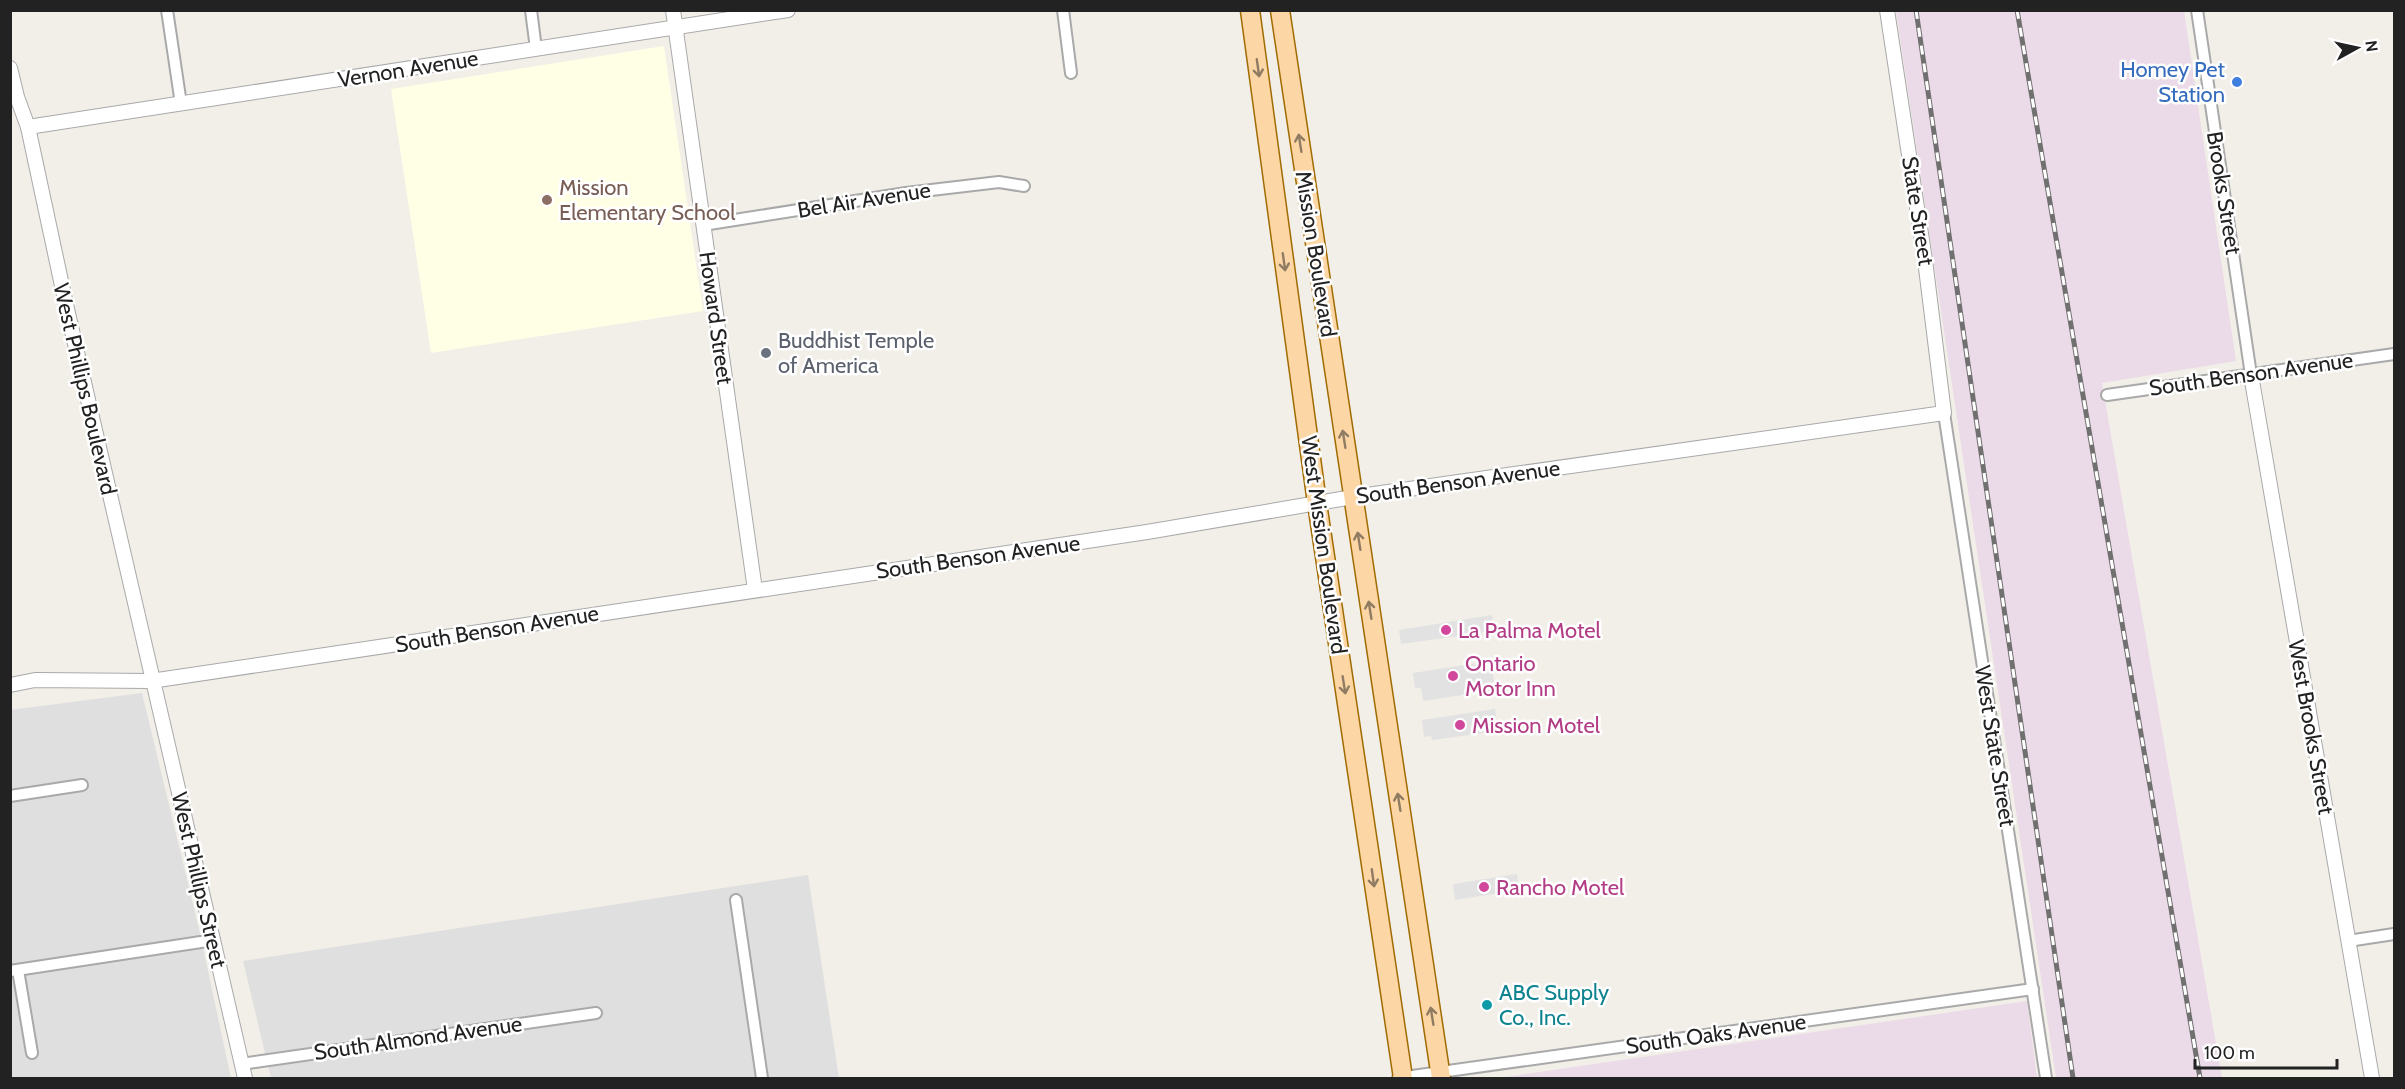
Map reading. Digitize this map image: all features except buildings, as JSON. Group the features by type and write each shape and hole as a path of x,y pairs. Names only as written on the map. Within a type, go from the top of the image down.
{"main road":[{"name":"West Mission Boulevard","path":"1250,10 1317,503 1401,1078"},
{"name":"Mission Boulevard","path":"1280,10 1353,497"},
{"name":"West Mission Boulevard","path":"1353,497 1441,1076"}],"street":[{"path":"168,10 181,104"},
{"path":"531,10 536,49"},
{"name":"Howard Street","path":"673,10 755,590"},
{"name":"Vernon Avenue","path":"28,128 788,10"},
{"path":"1063,10 1071,73"},
{"name":"State Street","path":"1887,10 1926,266 1944,413"},
{"name":"Brooks Street","path":"2197,10 2251,375"},
{"name":"West Phillips Boulevard","path":"10,68 14,98 28,128 151,681"},
{"name":"Bel Air Avenue","path":"703,225 930,190 999,182 1024,186"},
{"name":"South Benson Avenue","path":"2107,395 2394,354"},
{"name":"West Brooks Street","path":"2251,375 2372,1078"},
{"name":"South Benson Avenue","path":"10,685 35,680 151,681 1147,532 1353,497 1944,413"},
{"name":"West State Street","path":"1944,413 2046,1078"},
{"name":"West Phillips Street","path":"151,681 245,1078"},
{"path":"10,796 82,784"},
{"path":"736,900 762,1078"},
{"path":"2348,941 2394,934"},
{"path":"32,1053 14,970 214,940"},
{"name":"South Oaks Avenue","path":"1401,1078 1441,1076 2033,989"},
{"name":"South Almond Avenue","path":"241,1064 596,1013"}],"shaded area":[{"path":"1896,11 2184,11 2236,361 2102,383 2222,1078 2056,1078"},
{"name":"Mission Elementary School","path":"664,46 703,311 431,353 391,89"},
{"path":"1492,615 1494,631 1401,644 1399,630"},
{"path":"1484,662 1485,667 1492,666 1494,682 1488,683 1489,691 1423,701 1421,688 1415,688 1413,673"},
{"path":"142,693 199,929 231,1078 11,1078 10,710"},
{"path":"1495,709 1498,731 1432,740 1431,736 1424,737 1422,720"},
{"path":"1517,874 1519,890 1455,900 1453,884"},
{"path":"808,875 839,1078 271,1078 243,961"},
{"path":"2027,1001 2037,1078 1499,1078"}],"railway":[{"path":"1916,10 2073,1078"},
{"path":"2017,10 2200,1078"}],"place":[{"name":"Homey Pet Station","path":"2237,82"},
{"name":"Mission Elementary School","path":"547,200"},
{"name":"Buddhist Temple of America","path":"766,353"},
{"name":"La Palma Motel","path":"1446,630"},
{"name":"Ontario Motor Inn","path":"1453,676"},
{"name":"Mission Motel","path":"1460,725"},
{"name":"Rancho Motel","path":"1484,887"},
{"name":"ABC Supply Co., Inc.","path":"1487,1005"}]}
